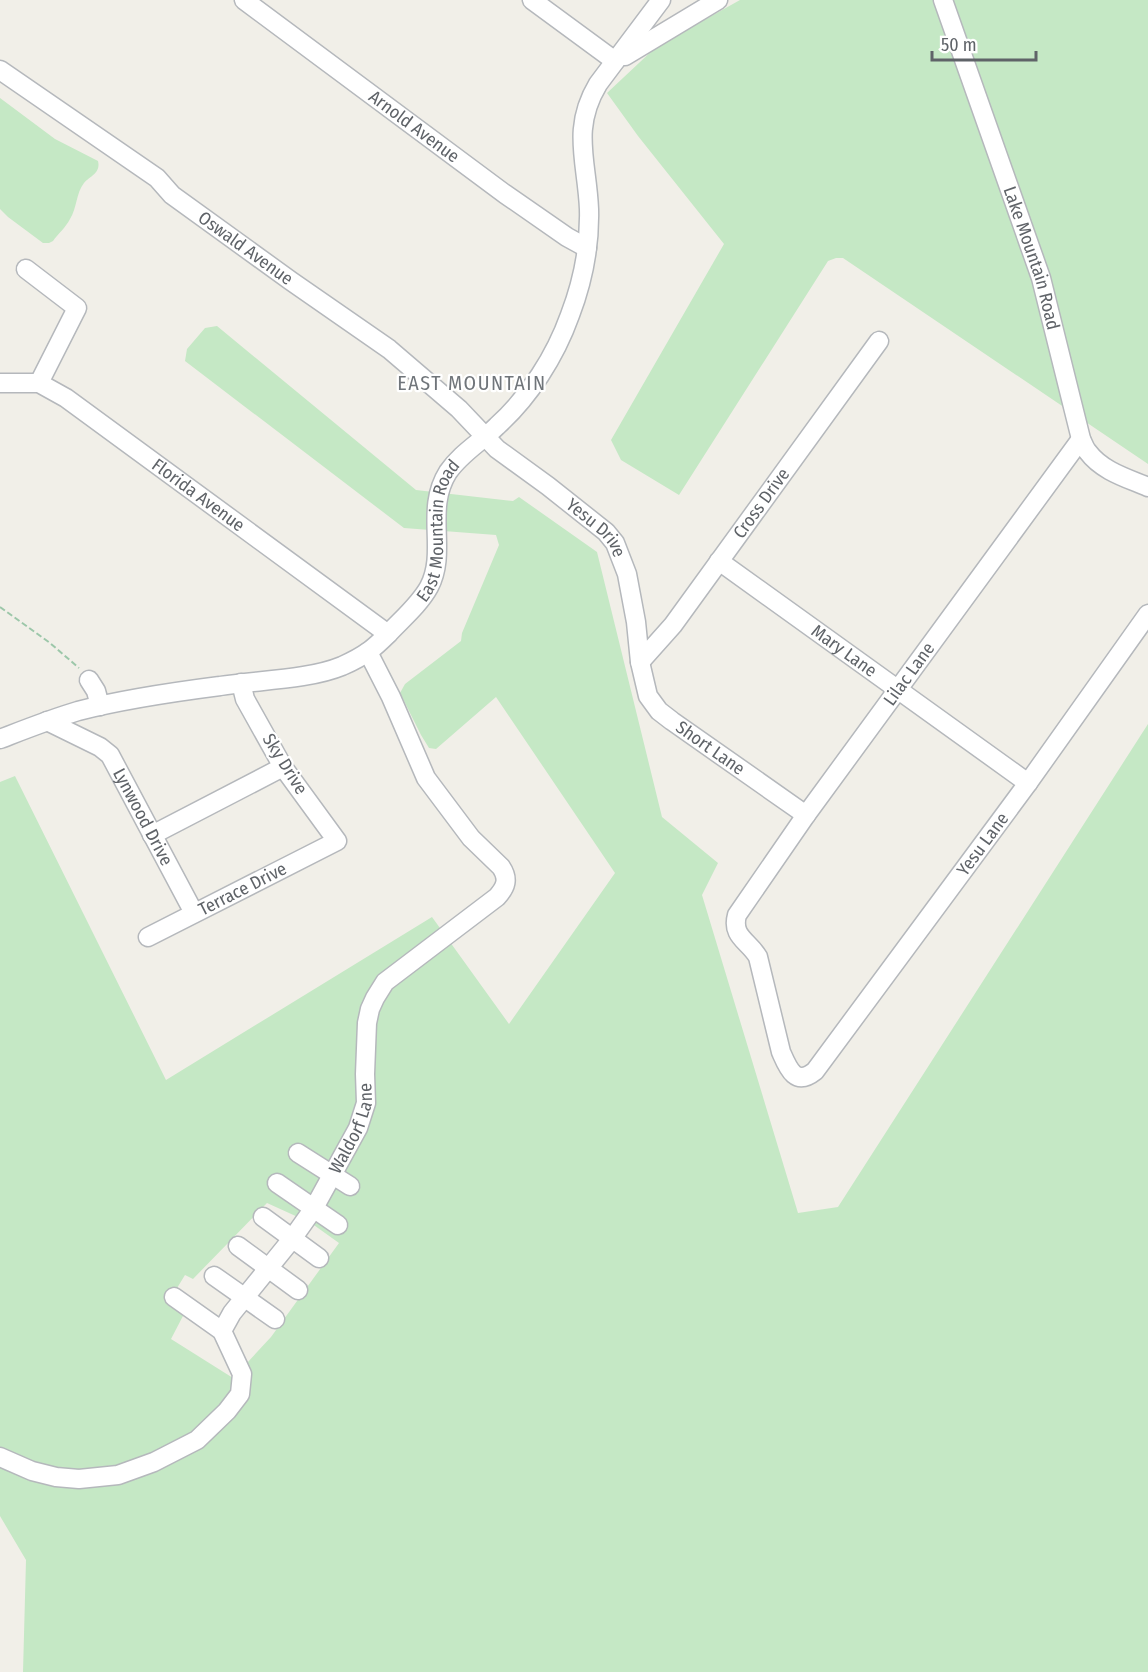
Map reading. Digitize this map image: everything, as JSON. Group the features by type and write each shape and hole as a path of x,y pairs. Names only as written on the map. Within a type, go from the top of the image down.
{"street":[{"name":"Arnold Avenue","path":"244,0 505,194 567,237 587,248"},
{"path":"532,0 615,61"},
{"name":"East Mountain Road","path":"0,739 47,720 100,706 319,673 343,665 368,652 414,607 431,582 435,567 437,498 443,481 461,456 515,408 530,390 547,364 570,317 579,288 587,248 589,210 588,186 582,154 584,117 592,94 661,0"},
{"name":"East Mountain Road","path":"615,61 718,0"},
{"name":"Lake Mountain Road","path":"944,0 1041,278 1081,439 1088,452 1106,467 1122,477 1148,487"},
{"name":"Oswald Avenue","path":"0,70 157,178 172,195 389,349 459,409 485,436"},
{"path":"26,269 77,308 39,383"},
{"name":"Cross Drive","path":"640,662 673,625 879,341"},
{"name":"Florida Avenue","path":"0,383 39,383 66,398 388,633"},
{"name":"Yesu Drive","path":"485,436 496,449 556,492 606,532 615,543 627,574 636,622 640,662"},
{"name":"Lilac Lane","path":"740,911 806,815 1081,439"},
{"name":"Mary Lane","path":"719,561 1028,783"},
{"name":"Yesu Lane","path":"740,911 736,922 737,930 758,957 786,1065 798,1077 806,1077 814,1071 1028,783 1148,614"},
{"name":"Waldorf Lane","path":"222,1331 232,1313 314,1208 363,1117 366,1103 367,1023 378,991 385,982 497,897 504,890 506,883 505,873 501,867 471,838 426,778 392,698 368,652"},
{"name":"Short Lane","path":"640,662 648,696 659,711 806,815"},
{"path":"89,680 96,691 100,706"},
{"name":"Sky Drive","path":"241,683 246,699 283,767 337,841"},
{"name":"Lynwood Drive","path":"47,720 100,747 110,755 194,913"},
{"path":"153,835 283,767"},
{"name":"Terrace Drive","path":"148,937 337,841"},
{"path":"298,1154 350,1186"},
{"path":"277,1183 338,1225"},
{"path":"263,1217 319,1258"},
{"path":"238,1246 298,1290"},
{"path":"214,1276 275,1319"},
{"path":"0,1457 32,1472 79,1479 118,1475 154,1462 197,1440 228,1411 240,1394 242,1374 222,1331 174,1297"}],"path":[{"path":"0,607 50,643 83,671 89,680"}],"green space":[{"path":"740,0 1148,0 1148,464 843,258 828,261 679,495 621,460 611,440 724,244 638,136 607,93 656,47"},
{"path":"0,98 55,139 98,161 98,169 81,187 68,222 49,243 43,243 0,209"},
{"path":"217,326 416,490 513,501 519,497 597,552 662,817 718,863 702,895 798,1213 838,1207 1148,724 1148,1672 23,1672 26,1560 0,1516 0,782 15,776 166,1080 432,917 509,1024 615,873 496,697 436,749 429,748 400,693 405,684 461,641 462,633 499,545 496,535 404,528 185,361 187,349 205,328","holes":["267,1203 311,1223 339,1243 271,1337 233,1378 171,1339 184,1314 174,1293 185,1275 193,1279"]}],"district":[{"name":"EAST MOUNTAIN","path":"472,383"}]}
